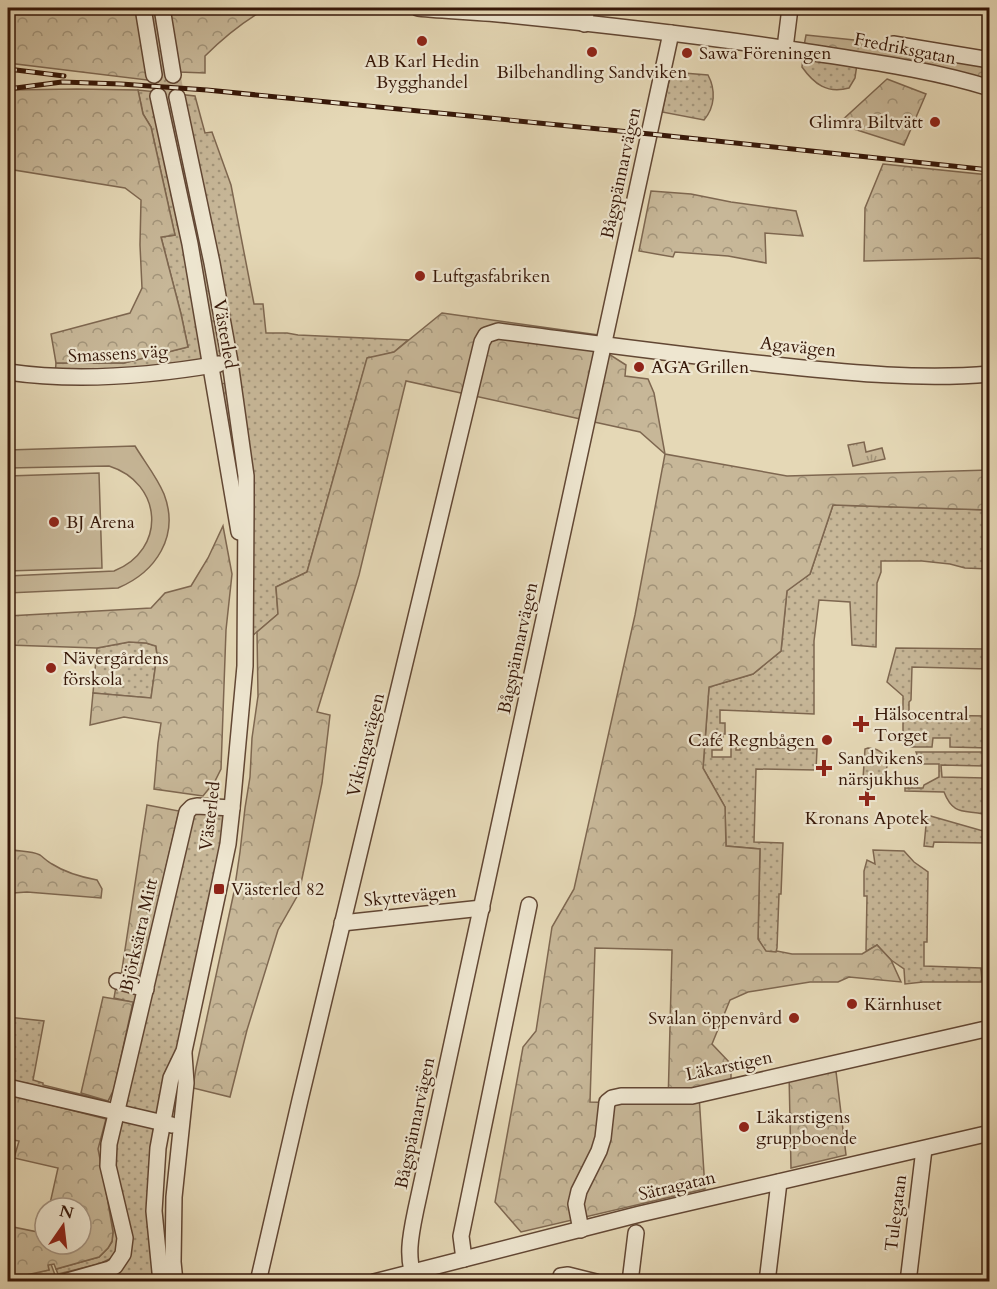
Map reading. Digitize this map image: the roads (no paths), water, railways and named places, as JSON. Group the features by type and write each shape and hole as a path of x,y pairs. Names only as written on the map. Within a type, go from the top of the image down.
{"street":[{"path":"143,8 154,75"},
{"path":"162,8 173,75"},
{"name":"Fredriksgatan","path":"428,8 671,33 784,48 934,73 990,88"},
{"path":"584,24 587,8"},
{"path":"784,48 790,8"},
{"name":"Bågspännarvägen","path":"414,1277 410,1252 414,1218 671,33"},
{"name":"Fredriksgatan","path":"893,44 990,60"},
{"name":"Västerled","path":"158,96 190,244 234,498 245,581"},
{"name":"Västerled","path":"161,1281 154,1211 158,1148 171,1078 184,1051 228,844 245,666 246,476 230,362 212,263 177,98"},
{"name":"Vikingavägen","path":"258,1281 482,342 486,335 498,331 604,344"},
{"name":"Agavägen","path":"604,344 853,373 933,376 990,374"},
{"name":"Smassens väg","path":"8,372 57,376 98,376 154,373 230,362"},
{"name":"Björksätra Mitt","path":"64,1281 110,1269 123,1254 125,1238 107,1157 187,812 197,806 232,808"},
{"path":"464,1259 461,1236 529,905"},
{"name":"Skyttevägen","path":"342,923 482,908"},
{"path":"117,981 146,989"},
{"name":"Läkarstigen","path":"581,1230 576,1203 579,1191 599,1151 603,1138 607,1102 612,1098 692,1096 990,1028"},
{"name":"Västerled","path":"175,1281 172,1262 172,1227 186,1083 184,1051"},
{"path":"8,1087 181,1127"},
{"name":"Sätragatan","path":"374,1281 414,1277 464,1259 990,1133"},
{"name":"Tulegatan","path":"908,1281 924,1149"},
{"path":"767,1281 779,1182"},
{"path":"630,1281 636,1233"},
{"path":"559,1281 561,1276 568,1275 596,1281"}],"tunnel":[{"path":"173,75 177,97"}],"railway":[{"path":"8,69 64,76"},
{"path":"8,89 62,82 207,90 990,170"}],"place":[{"name":"AB Karl Hedin Bygghandel","path":"422,41"},
{"name":"Bilbehandling Sandviken","path":"592,52"},
{"name":"Sawa Föreningen","path":"687,53"},
{"name":"Glimra Biltvätt","path":"935,122"},
{"name":"Luftgasfabriken","path":"420,276"},
{"name":"AGA Grillen","path":"639,367"},
{"name":"BJ Arena","path":"54,522"},
{"name":"Nävergårdens förskola","path":"51,668"},
{"name":"Hälsocentral Torget","path":"861,724"},
{"name":"Café Regnbågen","path":"827,740"},
{"name":"Sandvikens närsjukhus","path":"824,768"},
{"name":"Kronans Apotek","path":"867,798"},
{"name":"Västerled 82","path":"219,889"},
{"name":"Kärnhuset","path":"852,1004"},
{"name":"Svalan öppenvård","path":"794,1018"},
{"name":"Läkarstigens gruppboende","path":"744,1127"}]}
